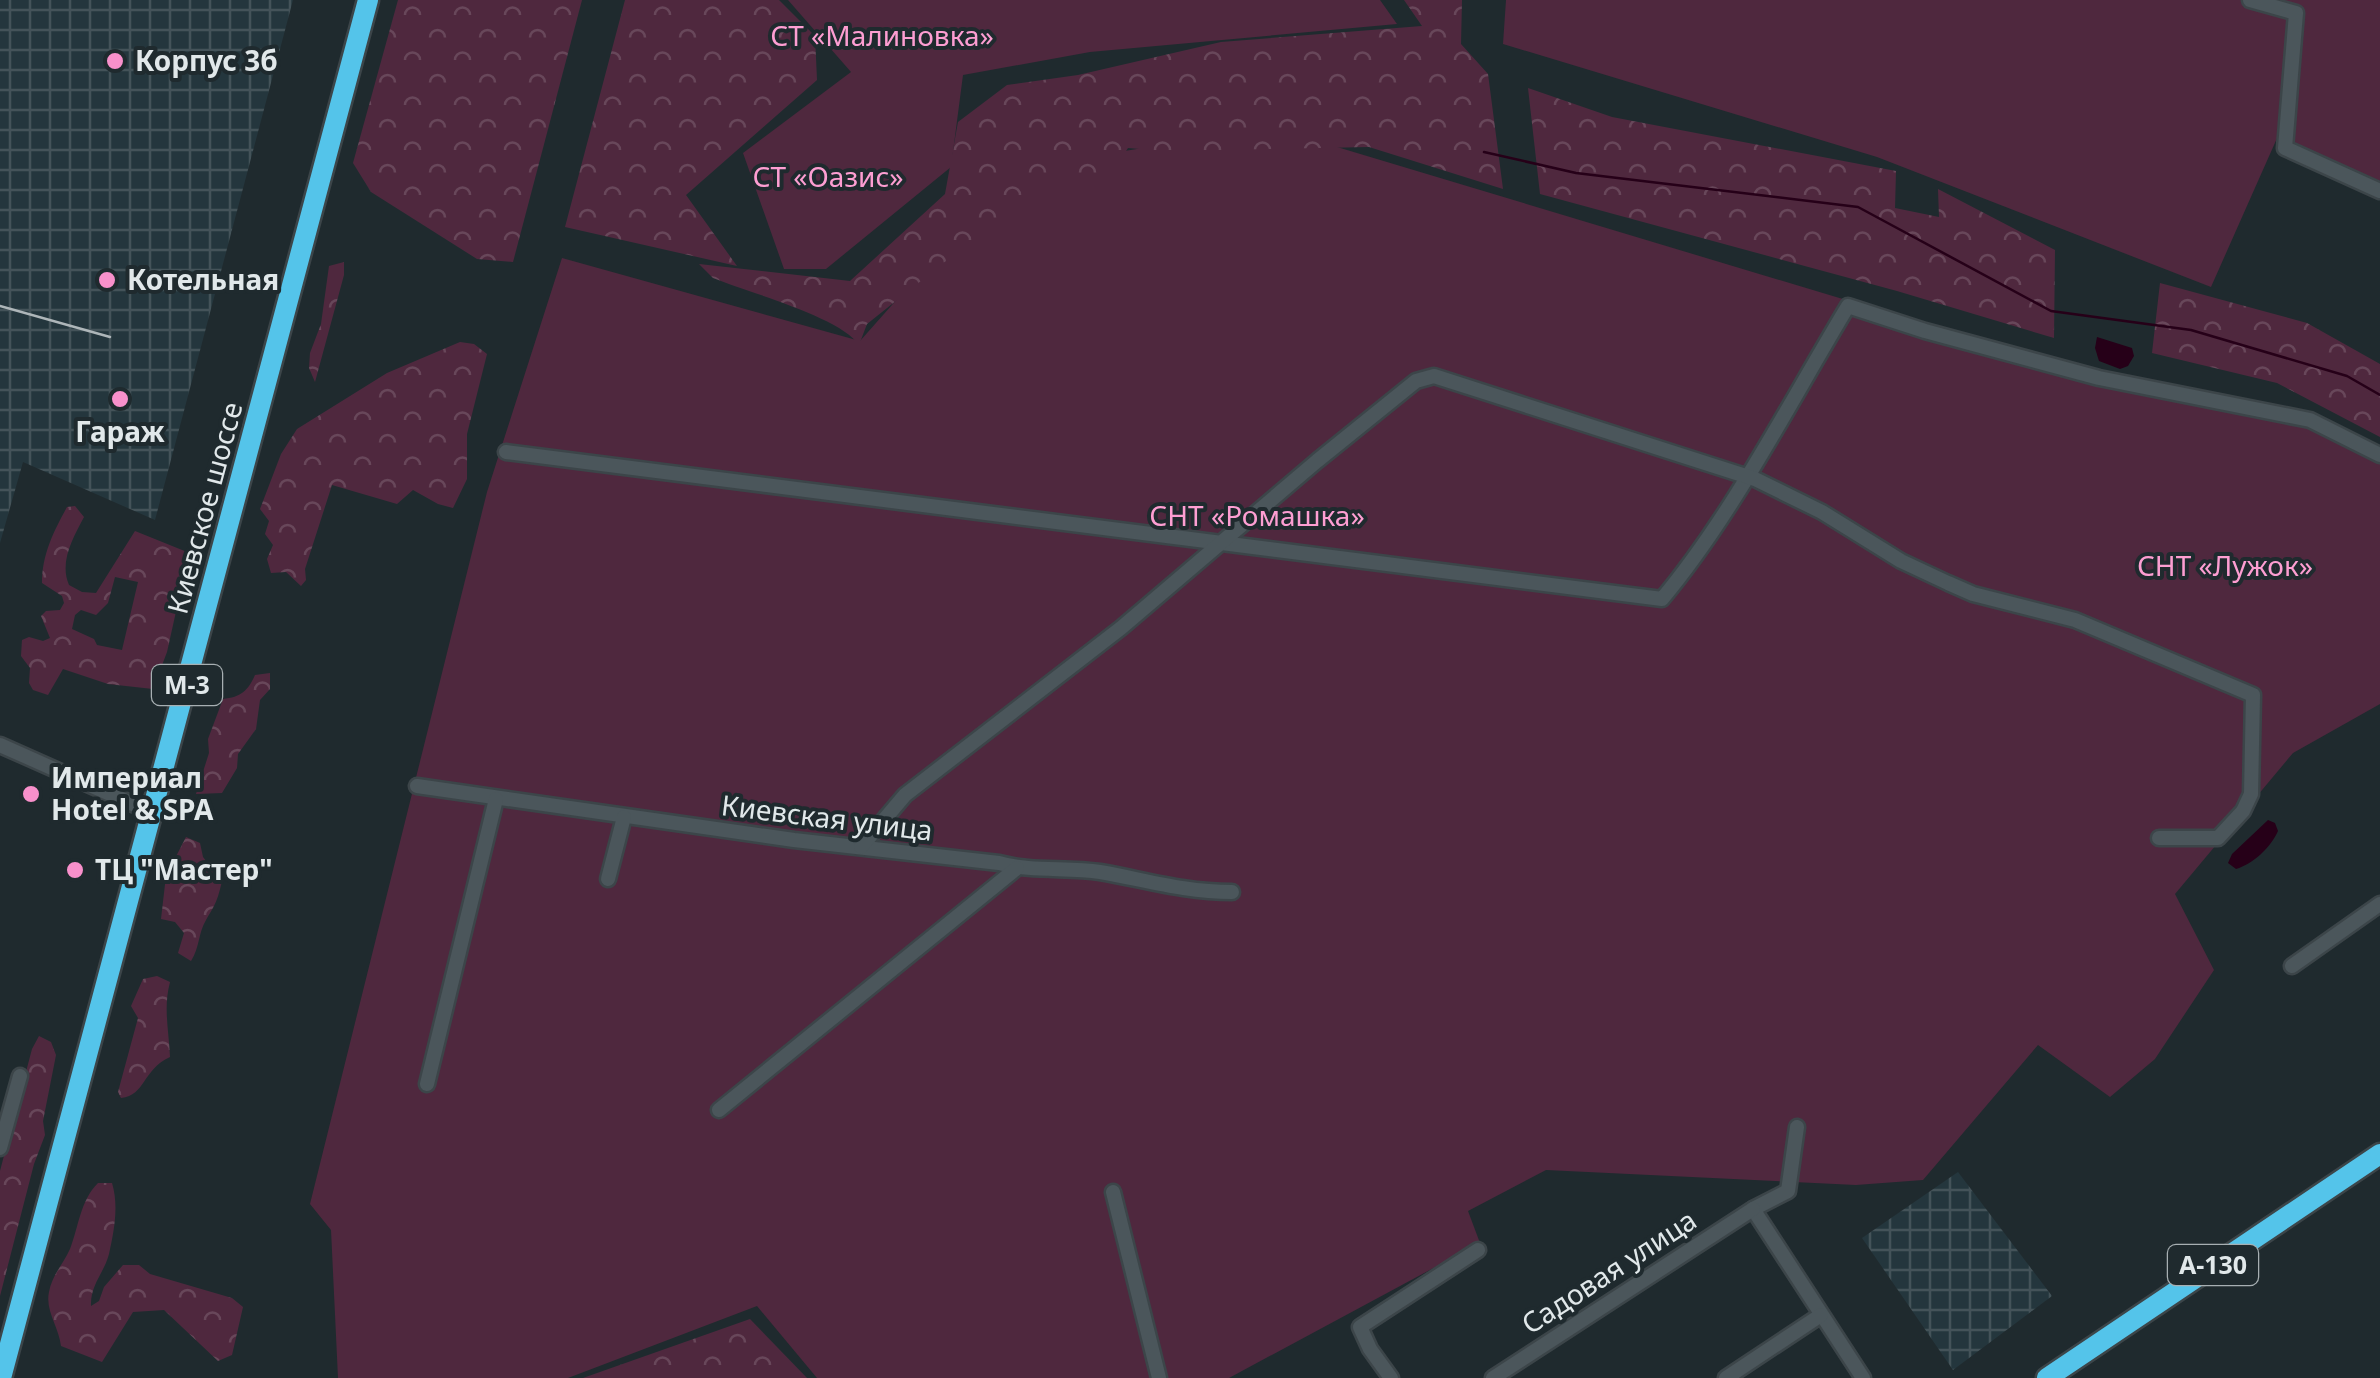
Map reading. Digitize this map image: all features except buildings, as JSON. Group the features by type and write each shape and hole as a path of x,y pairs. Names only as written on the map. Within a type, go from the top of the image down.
{"highway":[{"name":"Киевское шоссе","path":"1,1378 368,0"},
{"name":"А-130","path":"2047,1378 2380,1154"}],"street":[{"path":"2250,0 2296,14 2285,148 2380,191"},
{"path":"506,452 1662,599 1684,573 1848,306 2099,378 2310,420 2380,455"},
{"path":"862,847 906,795 1121,628 1416,381 1434,376 1744,478 1755,478 1822,512 1902,561 1973,594 2075,620 2253,695 2253,784 2247,804 2218,838 2159,838"},
{"path":"0,745 153,813"},
{"name":"Киевская улица","path":"416,786 496,800 1018,868 1100,872 1193,892 1232,892"},
{"path":"427,1084 496,800"},
{"path":"608,879 624,817"},
{"path":"719,1110 1018,868"},
{"path":"2292,966 2380,904"},
{"path":"0,1148 20,1076"},
{"name":"Садовая улица","path":"1493,1378 1753,1209 1788,1191 1797,1127"},
{"path":"1112,1192 1158,1378"},
{"path":"1753,1209 1863,1378"},
{"path":"1390,1378 1360,1327 1478,1250"},
{"path":"1726,1378 1821,1315"}],"shaded area":[{"path":"0,0 293,0 155,520 23,462 0,543"},
{"path":"2097,337 2132,348 2134,356 2128,366 2120,369 2099,361"},
{"path":"2268,820 2275,823 2278,831 2266,849 2236,869 2228,863 2232,854"},
{"path":"1958,1172 2052,1296 1953,1370 1862,1238"}],"green space":[{"path":"398,0 582,0 513,262 477,259 371,192 353,163"},
{"path":"625,0 779,0 815,36 817,80 686,195 737,266 565,227"},
{"name":"СТ «Оазис»","path":"788,0 1380,0 1397,24 1090,52 963,75 951,167 826,269 784,269 743,153 851,72"},
{"path":"1404,0 1462,0 1461,44 1488,74 1503,189 1369,147 1164,151 1128,148 1103,186 1065,166 867,324 859,345 833,325 792,306 713,278 699,264 850,281 945,194 958,122 1007,85 1078,75 1221,42 1422,26"},
{"path":"1506,0 2380,0 2380,181 2278,136 2211,287 1877,157 1503,44"},
{"path":"1528,88 1612,117 1896,171 1895,208 1939,217 1938,189 2055,250 2054,338 1540,194"},
{"path":"1149,147 1337,147 1939,328 2304,423 2380,457 2380,704 2293,753 2175,894 2214,970 2155,1059 2110,1097 2038,1045 1923,1180 1856,1185 1546,1170 1468,1211 1480,1243 1229,1378 817,1378 757,1306 568,1378 338,1378 331,1230 310,1204 487,492 562,258 860,341 1001,182 1094,156"},
{"path":"344,262 344,275 315,382 309,368 310,353 321,324 329,266"},
{"path":"2160,283 2307,323 2380,364 2380,437 2277,383 2152,353"},
{"path":"460,342 474,344 487,354 467,434 467,479 453,508 413,490 397,504 332,485 305,569 306,580 301,586 286,572 271,573 267,559 273,545 265,534 269,521 260,509 281,454 297,429 387,373"},
{"path":"75,506 84,517 69,550 66,568 69,585 82,592 96,593 135,531 187,552 193,565 181,589 167,652 153,689 108,684 63,669 48,695 33,690 29,683 30,668 21,656 22,640 50,638 41,616 46,611 60,610 64,603 62,596 42,583 46,553 67,507","holes":["115,577 138,582 122,650 97,645 94,639 72,629 75,615 81,610 96,615 108,603"]},
{"path":"270,673 270,689 260,700 256,729 238,754 237,768 222,793 196,794 209,753 208,739 223,699 243,692 255,675"},
{"path":"186,837 200,843 203,857 222,881 191,961 178,953 184,933 175,922 161,919 166,876"},
{"path":"157,976 170,982 170,1057 154,1068 135,1092 121,1098 118,1092 138,1018 131,1006 143,979"},
{"path":"39,1036 51,1042 56,1055 43,1121 45,1135 0,1296 0,1171 32,1049"},
{"path":"98,1183 112,1183 115,1218 109,1254 91,1306 99,1301 104,1287 123,1265 139,1265 150,1274 232,1298 243,1307 232,1355 218,1361 164,1310 133,1312 102,1362 61,1346 49,1306 49,1292 70,1249 84,1206"},
{"path":"750,1319 807,1378 583,1378"}],"waterway":[{"path":"1484,152 1576,173 1858,207 2051,311 2191,330 2347,376 2380,395"}],"railway":[{"path":"0,306 110,337"}],"place":[{"name":"Корпус 3б","path":"115,61"},
{"name":"Котельная","path":"107,280"},
{"name":"Гараж","path":"120,399"},
{"name":"Империал Hotel & SPA","path":"31,794"},
{"name":"ТЦ \"Мастер\"","path":"75,870"}],"park label":[{"name":"СТ «Малиновка»","path":"882,36"},
{"name":"СНТ «Ромашка»","path":"1257,516"},
{"name":"СНТ «Лужок»","path":"2225,566"}]}
